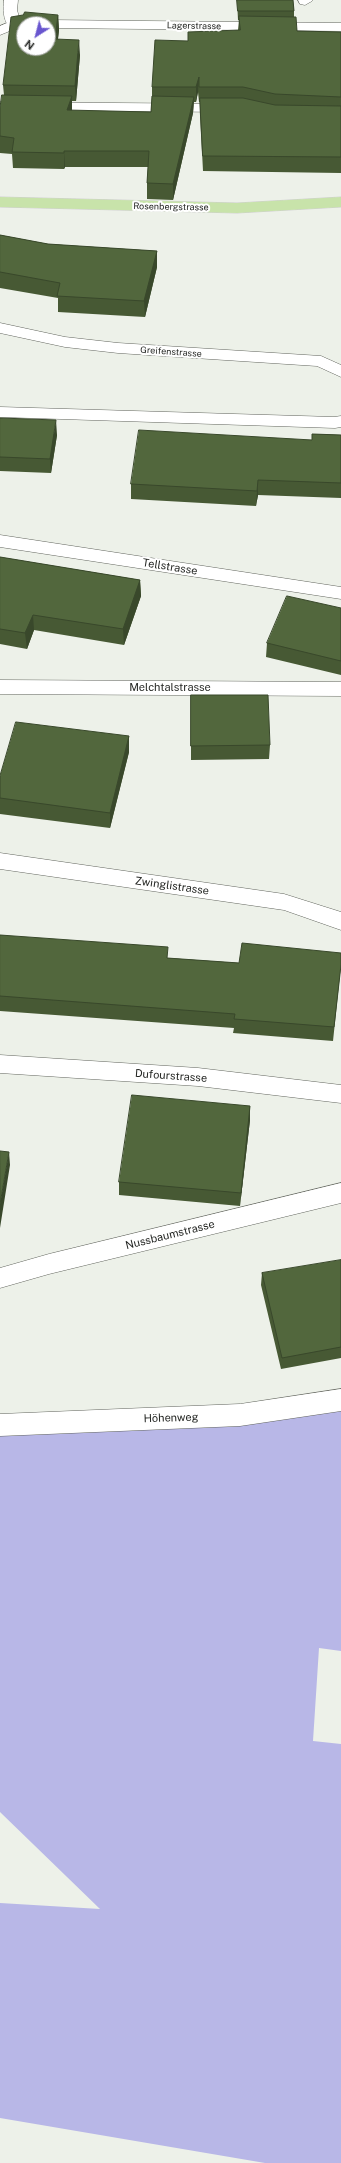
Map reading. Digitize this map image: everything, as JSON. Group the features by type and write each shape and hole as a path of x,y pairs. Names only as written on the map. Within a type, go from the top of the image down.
{"main road":[{"name":"Rosenbergstrasse","path":"0,202 237,208 341,202"}],"street":[{"path":"11,0 10,10 16,19"},
{"name":"Lagerstrasse","path":"56,24 341,27"},
{"path":"0,31 16,25"},
{"path":"0,106 243,108"},
{"name":"Greifenstrasse","path":"0,328 65,342 118,348 321,361 341,372"},
{"path":"0,412 335,423 341,421"},
{"name":"Tellstrasse","path":"0,542 341,593"},
{"name":"Melchtalstrasse","path":"0,687 341,689"},
{"name":"Zwinglistrasse","path":"0,861 284,902 332,917 341,922"},
{"name":"Dufourstrasse","path":"0,1064 198,1077 341,1094"},
{"name":"Nussbaumstrasse","path":"0,1278 57,1262 341,1193"},
{"name":"Höhenweg","path":"0,1425 240,1415 341,1400"}],"shaded area":[{"path":"341,1399 341,1651 319,1648 313,1741 341,1744 341,2163 265,2163 0,2118 0,1903 100,1909 0,1812 0,1417"}],"building":[{"path":"237,0 293,0 294,11 238,11"},
{"path":"25,12 58,15 56,31 56,16 17,16 23,15"},
{"path":"16,16 16,56 56,56 56,39 79,40 75,86 3,85 11,17"},
{"path":"239,16 296,17 297,31 341,32 341,97 275,94 243,87 199,87 199,77 196,87 152,87 155,40 188,41 188,32 240,30"},
{"path":"2,95 72,96 67,110 151,112 152,96 194,97 173,184 147,183 149,151 64,151 64,153 12,152 14,138 0,136 0,108"},
{"path":"200,98 243,98 275,105 341,106 341,157 203,156"},
{"path":"0,235 48,244 157,251 144,301 57,296 60,283 0,272"},
{"path":"0,418 56,420 50,459 0,457"},
{"path":"139,430 312,440 312,434 341,435 341,483 258,480 257,491 131,484"},
{"path":"0,557 140,580 123,629 33,615 25,633 0,629"},
{"path":"287,596 341,608 341,661 267,643"},
{"path":"191,695 268,695 270,745 191,746"},
{"path":"16,722 129,736 110,813 0,798 0,776"},
{"path":"0,935 168,947 167,958 239,963 242,943 341,953 334,1027 234,1019 235,1014 0,996"},
{"path":"132,1095 250,1106 241,1193 119,1182"},
{"path":"0,1151 9,1152 0,1204"},
{"path":"341,1260 341,1347 282,1358 262,1273"}]}
